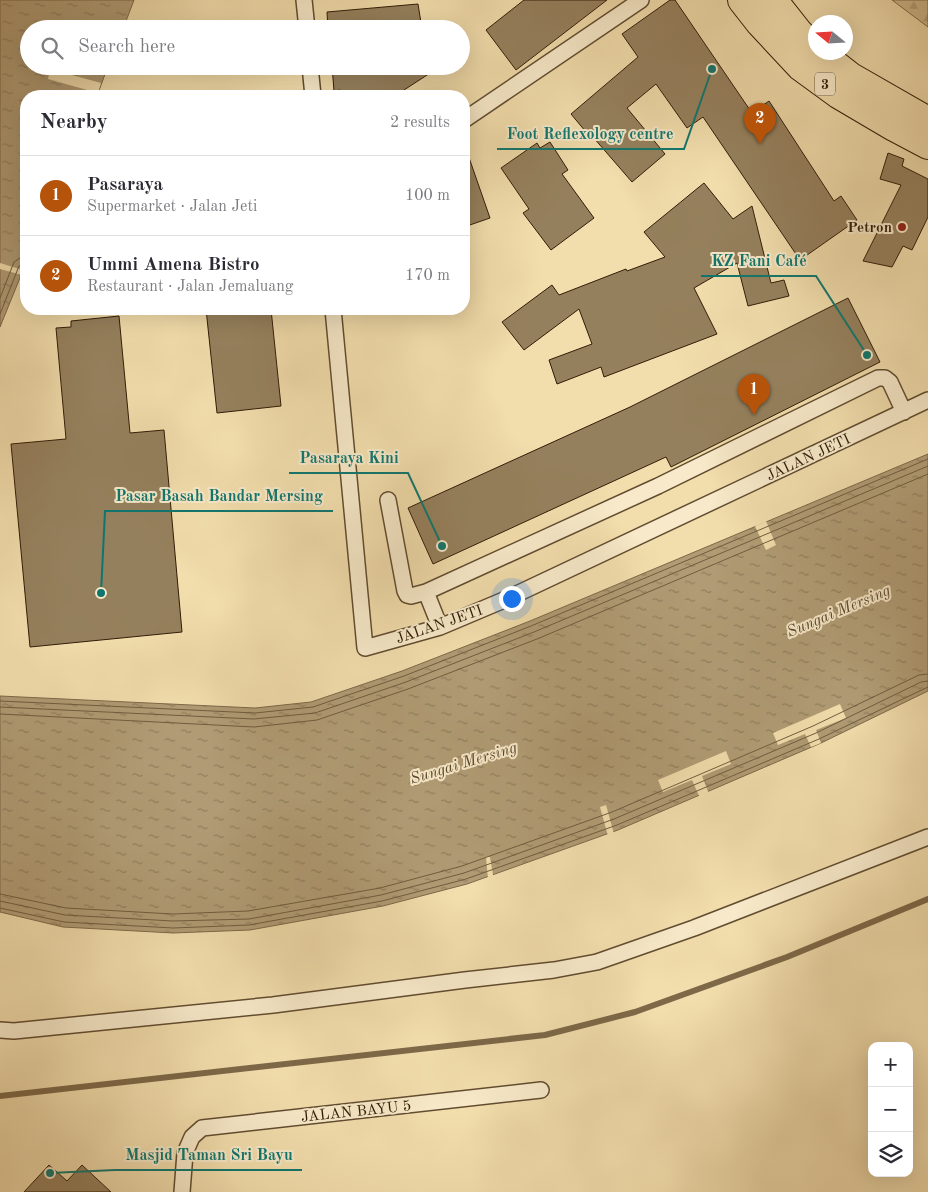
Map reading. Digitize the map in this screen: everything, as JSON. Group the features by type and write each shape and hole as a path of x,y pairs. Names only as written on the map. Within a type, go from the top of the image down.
{"highway":[{"name":"3","path":"742,0 760,23 801,67 838,94 928,145"},
{"path":"773,0 808,41"},
{"name":"3","path":"829,60 851,77 928,122"}],"street":[{"path":"304,0 306,20"},
{"path":"470,116 640,0"},
{"path":"311,75 312,90"},
{"name":"JALAN JETI","path":"334,315 365,648 440,627 504,600 928,400"},
{"path":"388,500 405,591 407,595 411,596 426,592 658,486 878,378 884,378 890,382 904,412"},
{"path":"426,592 440,627"},
{"path":"0,1030 14,1031 273,1005 554,970 597,962 694,928 928,837"},
{"name":"JALAN BAYU 5","path":"182,1192 186,1153 192,1137 202,1128 541,1090"}],"green space":[{"path":"892,0 928,0 928,27"}],"water":[{"path":"0,0 134,0 126,20 20,20 20,75 105,75 99,90 20,90 20,278 0,327"},
{"name":"Sungai Mersing","path":"928,454 928,691 821,743 618,830 467,884 383,906 250,930 173,933 63,927 0,912 0,696 255,708 311,702 402,671 530,621"}],"pier":[{"path":"49,75 72,75 101,83 99,90 87,90 48,79"},
{"path":"0,263 20,269 20,274 0,269"},
{"path":"766,521 776,545 766,550 755,526"},
{"path":"840,704 846,718 816,730 821,743 811,747 805,734 778,745 773,733"},
{"path":"726,751 731,764 702,776 709,794 700,798 692,780 663,792 658,780"},
{"path":"606,805 614,834 608,836 600,807"},
{"path":"486,857 490,857 493,878 488,879"}],"building":[{"path":"524,0 607,0 516,70 486,30"},
{"path":"670,0 675,0 752,113 769,101 834,201 841,196 857,220 800,260 703,117 687,128 656,84 627,108 665,154 632,182 571,114 638,57 622,34"},
{"path":"418,4 421,20 327,20 327,12"},
{"path":"333,75 427,75 404,90 334,90"},
{"path":"550,142 568,170 562,174 594,218 551,250 523,213 529,209 501,168 537,143 540,148"},
{"path":"888,153 904,159 902,166 928,179 928,217 912,250 903,246 892,267 863,261 901,185 880,179"},
{"path":"470,160 490,218 470,225"},
{"path":"704,183 733,219 752,206 771,283 784,280 789,296 748,306 737,263 694,288 717,334 604,377 601,367 557,384 549,360 592,344 579,309 524,350 502,322 552,285 559,295 626,269 627,271 665,257 644,232"},
{"path":"848,298 880,362 671,467 666,457 433,564 408,508 630,407"},
{"path":"207,315 272,315 281,406 217,413"},
{"path":"119,316 130,433 164,430 182,632 30,647 11,444 66,439 56,328 71,327 71,321"},
{"path":"49,1165 67,1181 82,1165 111,1192 24,1192"}],"waterway":[{"path":"0,1096 545,1035 635,1012 787,957 928,899"}],"place":[{"name":"Foot Reflexology centre","path":"712,69"},
{"name":"Ummi Amena Bistro","path":"760,144"},
{"name":"Petron","path":"902,227"},
{"name":"KZ Fani Café","path":"867,355"},
{"name":"Pasaraya","path":"754,415"},
{"name":"Pasaraya Kini","path":"442,546"},
{"name":"Pasar Basah Bandar Mersing","path":"101,593"},
{"name":"Masjid Taman Sri Bayu","path":"50,1173"}]}
